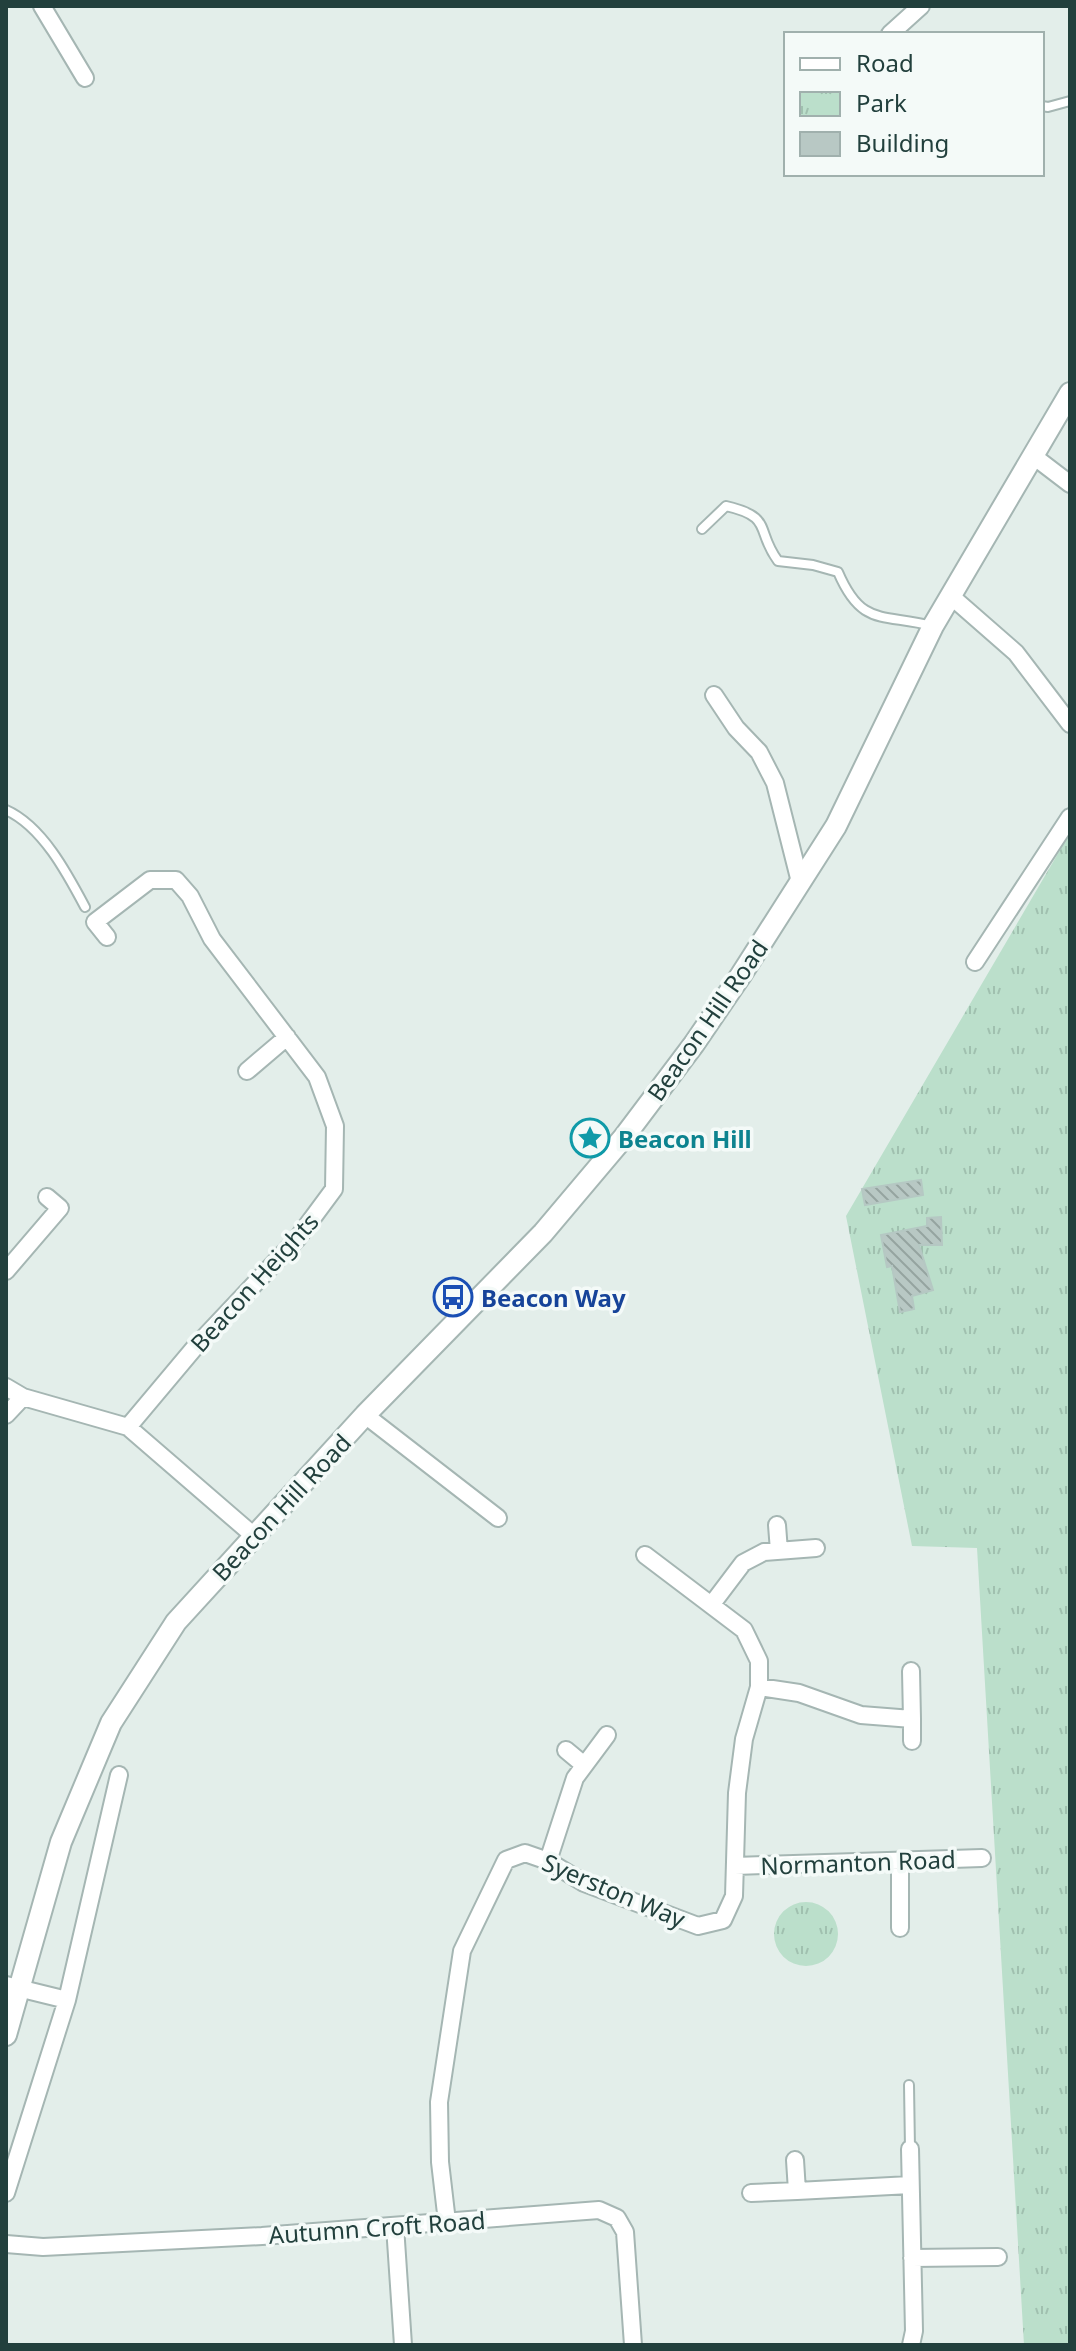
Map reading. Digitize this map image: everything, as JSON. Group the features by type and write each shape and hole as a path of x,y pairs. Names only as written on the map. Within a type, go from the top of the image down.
{"street":[{"path":"42,6 85,78"},
{"path":"892,32 921,6"},
{"name":"Beacon Hill Road","path":"6,2035 12,1987 61,1842 111,1723 176,1622 365,1415 543,1233 624,1137 734,987 836,826 933,626 1070,393"},
{"path":"1032,455 1070,484"},
{"path":"952,597 1016,653 1070,724"},
{"path":"714,695 736,728 759,752 775,783 800,882"},
{"path":"975,962 1070,817"},
{"name":"Beacon Heights","path":"95,922 150,880 176,880 190,896 212,939 317,1077 335,1126 334,1189 297,1239 196,1346 128,1427"},
{"path":"85,907 107,937"},
{"path":"247,1071 287,1037"},
{"path":"6,1271 67,1214 47,1197"},
{"path":"6,1387 23,1397 128,1427 253,1535"},
{"path":"6,1415 23,1397"},
{"path":"365,1415 498,1518"},
{"path":"777,1525 779,1551"},
{"path":"712,1604 743,1563 764,1552 816,1548"},
{"name":"Syerston Way","path":"447,2222 440,2162 439,2102 462,1951 506,1860 525,1853 548,1861 584,1883 698,1926 723,1920 734,1896 737,1793 744,1739 759,1687 759,1661 744,1630 645,1555"},
{"path":"911,1671 912,1741"},
{"path":"759,1687 799,1693 861,1715 912,1719"},
{"path":"548,1861 575,1778 607,1735"},
{"path":"566,1750 584,1765"},
{"path":"6,2193 67,2000 119,1775"},
{"name":"Normanton Road","path":"735,1866 982,1858"},
{"path":"900,1861 900,1928"},
{"path":"12,1987 67,2000"},
{"path":"910,2149 914,2331 911,2345"},
{"path":"795,2160 797,2191"},
{"path":"751,2193 910,2185"},
{"name":"Autumn Croft Road","path":"6,2244 43,2247 395,2226 599,2210 617,2218 625,2232 633,2345"},
{"path":"395,2226 403,2345"},
{"path":"912,2258 998,2257"}],"lane":[{"path":"1044,106 1070,101"},
{"path":"702,529 726,506 750,512 764,526 770,550 778,561 838,572 846,591 862,609 885,619 933,626"},
{"path":"6,810 19,817 40,837 85,907"},
{"path":"909,2085 910,2149"}],"green space":[{"path":"1070,833 1070,2345 1024,2345 977,1548 912,1546 846,1216"},
{"path":"800,1902 812,1902 829,1911 836,1922 836,1946 829,1957 812,1966 800,1966 788,1961 779,1952 774,1940 774,1928 779,1916 788,1907"}],"building":[{"path":"921,1180 923,1195 865,1205 862,1189"},
{"path":"941,1217 942,1245 919,1245 933,1290 912,1296 914,1309 900,1312 892,1266 887,1267 881,1235 927,1226 927,1218"}],"place":[{"name":"Beacon Hill","path":"590,1138"},
{"name":"Beacon Way","path":"453,1297"}]}
